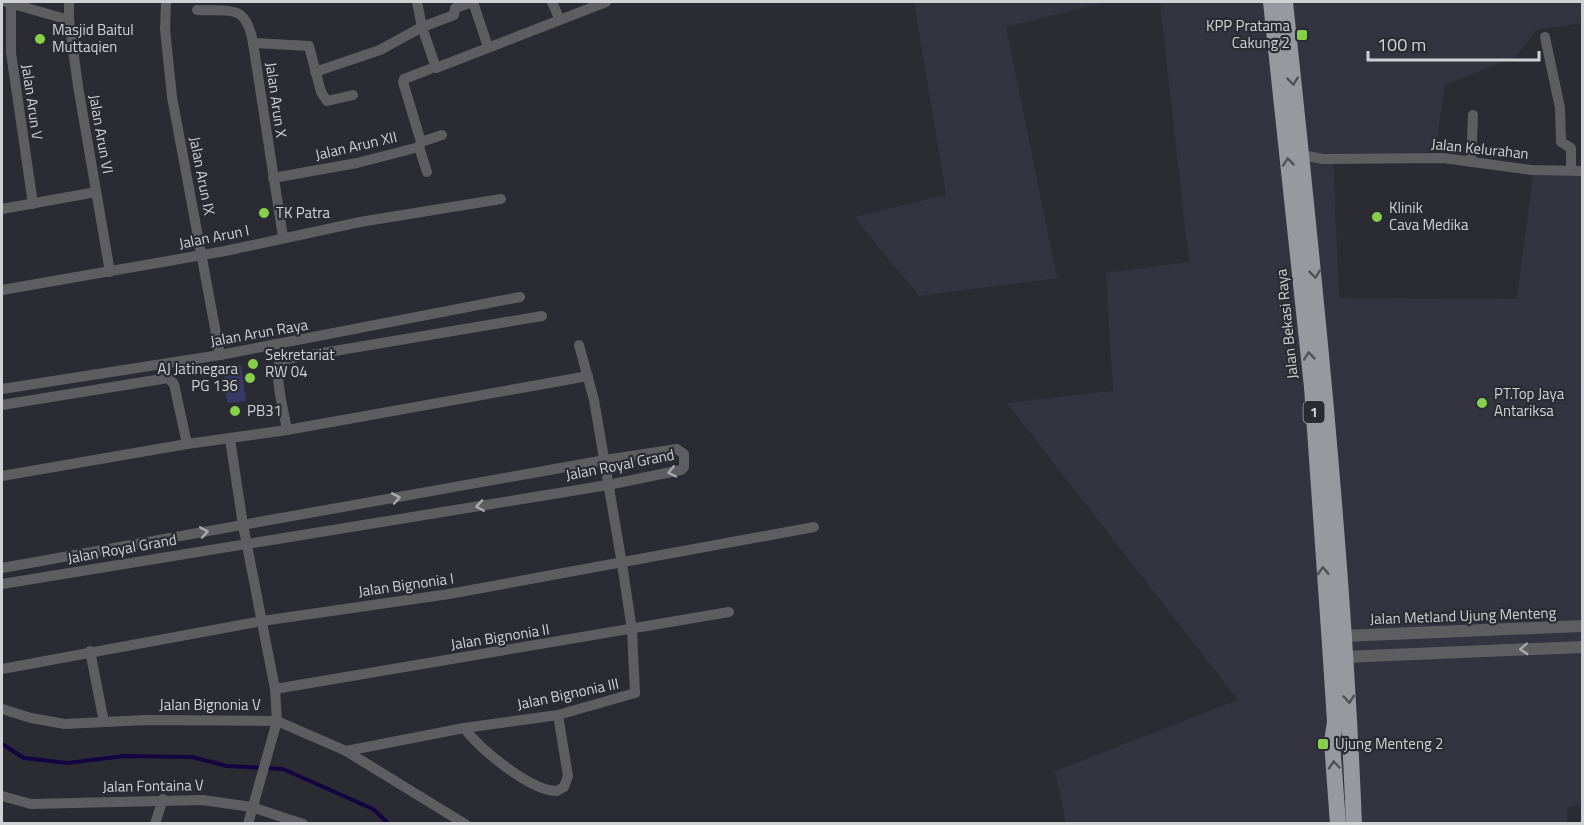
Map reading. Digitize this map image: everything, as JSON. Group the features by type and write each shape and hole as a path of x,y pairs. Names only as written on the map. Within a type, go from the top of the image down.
{"highway":[{"name":"Jalan Bekasi Raya","path":"1270,2 1310,364 1344,636 1354,824"},
{"name":"Jalan Bekasi Raya","path":"1285,2 1321,335 1335,722 1332,742 1338,824"}],"street":[{"path":"8,2 69,21"},
{"name":"Jalan Arun V","path":"8,2 12,64 33,204"},
{"name":"Jalan Arun VI","path":"69,2 69,21 111,272"},
{"name":"Jalan Arun IX","path":"166,2 168,67 220,355"},
{"path":"417,2 422,27 436,68 560,20 588,6 606,2"},
{"path":"315,72 371,53 422,27 454,15 455,8 473,2 488,47"},
{"path":"552,2 560,20"},
{"name":"Jalan Arun X","path":"197,10 243,14 253,43 283,237"},
{"path":"1545,37 1560,108 1561,142 1571,148 1577,171"},
{"path":"253,43 309,46 321,92 327,101 353,95"},
{"path":"427,171 403,82 404,79 430,69"},
{"path":"1471,162 1473,115"},
{"name":"Jalan Arun XII","path":"273,178 357,163 420,145 441,135"},
{"name":"Jalan Kelurahan","path":"1302,155 1323,159 1443,158 1532,170 1577,171"},
{"path":"2,209 96,192"},
{"name":"Jalan Arun I","path":"2,290 201,255 436,208 501,199"},
{"name":"Jalan Arun Raya","path":"2,389 220,355 520,297"},
{"path":"287,430 277,375 277,365 281,360 542,316"},
{"name":"Jalan Bignonia III","path":"345,750 464,728 558,715 635,693 632,630 622,564 605,460 588,376 579,345"},
{"path":"2,476 187,444 287,430 588,376"},
{"path":"2,405 168,378 174,384 187,444"},
{"path":"230,439 243,525 275,689 277,721 248,824"},
{"name":"Jalan Royal Grand","path":"2,568 605,460 677,449 684,454 684,467 681,470 608,485 2,584"},
{"name":"Jalan Bignonia I","path":"2,669 262,621 449,594 622,564 814,526"},
{"name":"Jalan Bignonia II","path":"275,689 729,612"},
{"name":"Jalan Metland Ujung Menteng","path":"1344,636 1582,626"},
{"path":"1345,657 1582,647"},
{"path":"90,651 104,722"},
{"name":"Jalan Bignonia V","path":"2,709 31,718 65,724 145,720 277,721 345,750 465,824"},
{"path":"464,728 477,745 498,762 519,775 557,791 564,788 568,776 558,715"},
{"name":"Jalan Fontaina V","path":"2,796 31,804 163,799 209,800 252,807 303,824"},
{"path":"155,824 163,799"}],"shaded area":[{"path":"914,2 1106,2 1006,27 1057,278 919,296 854,217 946,195"},
{"path":"1160,2 1582,2 1582,23 1536,30 1516,57 1445,85 1435,152 1333,155 1339,298 1517,299 1534,168 1582,171 1582,805 1568,807 1567,823 1066,823 1055,771 1238,700 1007,403 1113,391 1106,273 1189,262"},
{"path":"241,365 246,401 227,403 223,367"}],"waterway":[{"path":"2,744 24,758 67,763 125,756 192,757 227,766 283,769 373,809 389,824"}],"place":[{"name":"KPP Pratama Cakung 2","path":"1302,35"},
{"name":"Masjid Baitul Muttaqien","path":"40,39"},
{"name":"TK Patra","path":"264,213"},
{"name":"Klinik Cava Medika","path":"1377,217"},
{"name":"Sekretariat RW 04","path":"253,364"},
{"name":"AJ Jatinegara PG 136","path":"250,378"},
{"name":"PT.Top Jaya Antariksa","path":"1482,403"},
{"name":"PB31","path":"235,411"},
{"name":"Ujung Menteng 2","path":"1323,744"}]}
